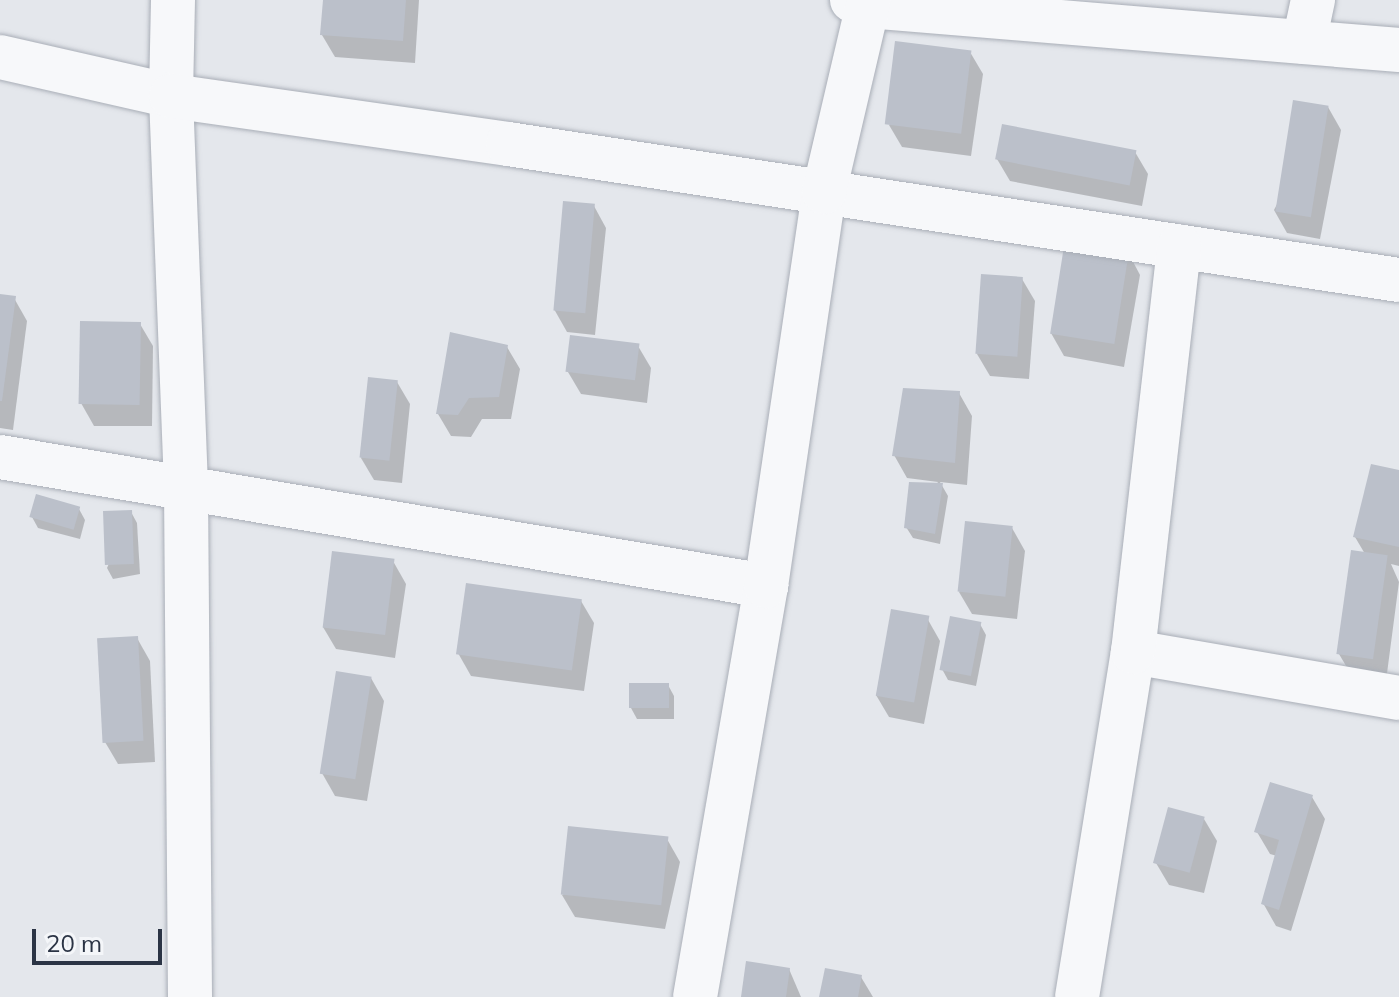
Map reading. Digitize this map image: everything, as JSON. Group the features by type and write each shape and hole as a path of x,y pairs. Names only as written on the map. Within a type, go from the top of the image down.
{"street":[{"path":"173,0 171,96 186,488 190,997"},
{"path":"1304,42 1313,0"},
{"path":"695,997 766,586 824,192 863,2 1128,14 1304,42 1399,50"},
{"path":"0,57 171,96 1399,280"},
{"path":"1077,997 1133,652 1179,247"},
{"path":"0,457 766,586"},
{"path":"1133,652 1399,698"}],"building":[{"path":"323,0 406,0 403,41 320,35"},
{"path":"895,41 971,50 961,134 885,124"},
{"path":"1293,100 1329,106 1311,217 1275,212"},
{"path":"1002,124 1136,150 1130,185 995,159"},
{"path":"563,201 595,204 585,313 553,311"},
{"path":"1065,240 1129,250 1114,344 1050,334"},
{"path":"981,274 1023,277 1017,357 975,354"},
{"path":"0,294 16,296 2,401 0,401"},
{"path":"80,321 141,322 140,405 79,404"},
{"path":"450,332 508,345 499,397 469,398 458,415 436,414"},
{"path":"570,335 639,344 635,380 565,372"},
{"path":"368,377 398,380 389,461 360,458"},
{"path":"903,388 960,391 955,463 892,456"},
{"path":"1371,464 1399,470 1399,547 1353,537"},
{"path":"909,482 943,483 935,534 904,528"},
{"path":"36,494 80,507 74,530 29,517"},
{"path":"132,510 134,564 105,565 103,511"},
{"path":"965,521 1013,526 1005,597 958,592"},
{"path":"1351,550 1388,555 1373,659 1336,654"},
{"path":"332,551 395,559 385,635 323,627"},
{"path":"466,583 582,599 572,671 456,654"},
{"path":"891,609 929,616 914,702 876,696"},
{"path":"950,616 981,622 971,676 940,670"},
{"path":"138,636 143,741 103,743 97,638"},
{"path":"336,671 372,677 355,779 320,774"},
{"path":"629,683 669,683 669,708 629,708"},
{"path":"1270,782 1313,795 1279,910 1261,904 1279,840 1254,832"},
{"path":"1168,807 1205,817 1190,873 1153,863"},
{"path":"568,826 668,837 661,905 561,895"},
{"path":"746,961 790,968 786,997 741,997"},
{"path":"825,968 862,975 858,997 819,997"}]}
